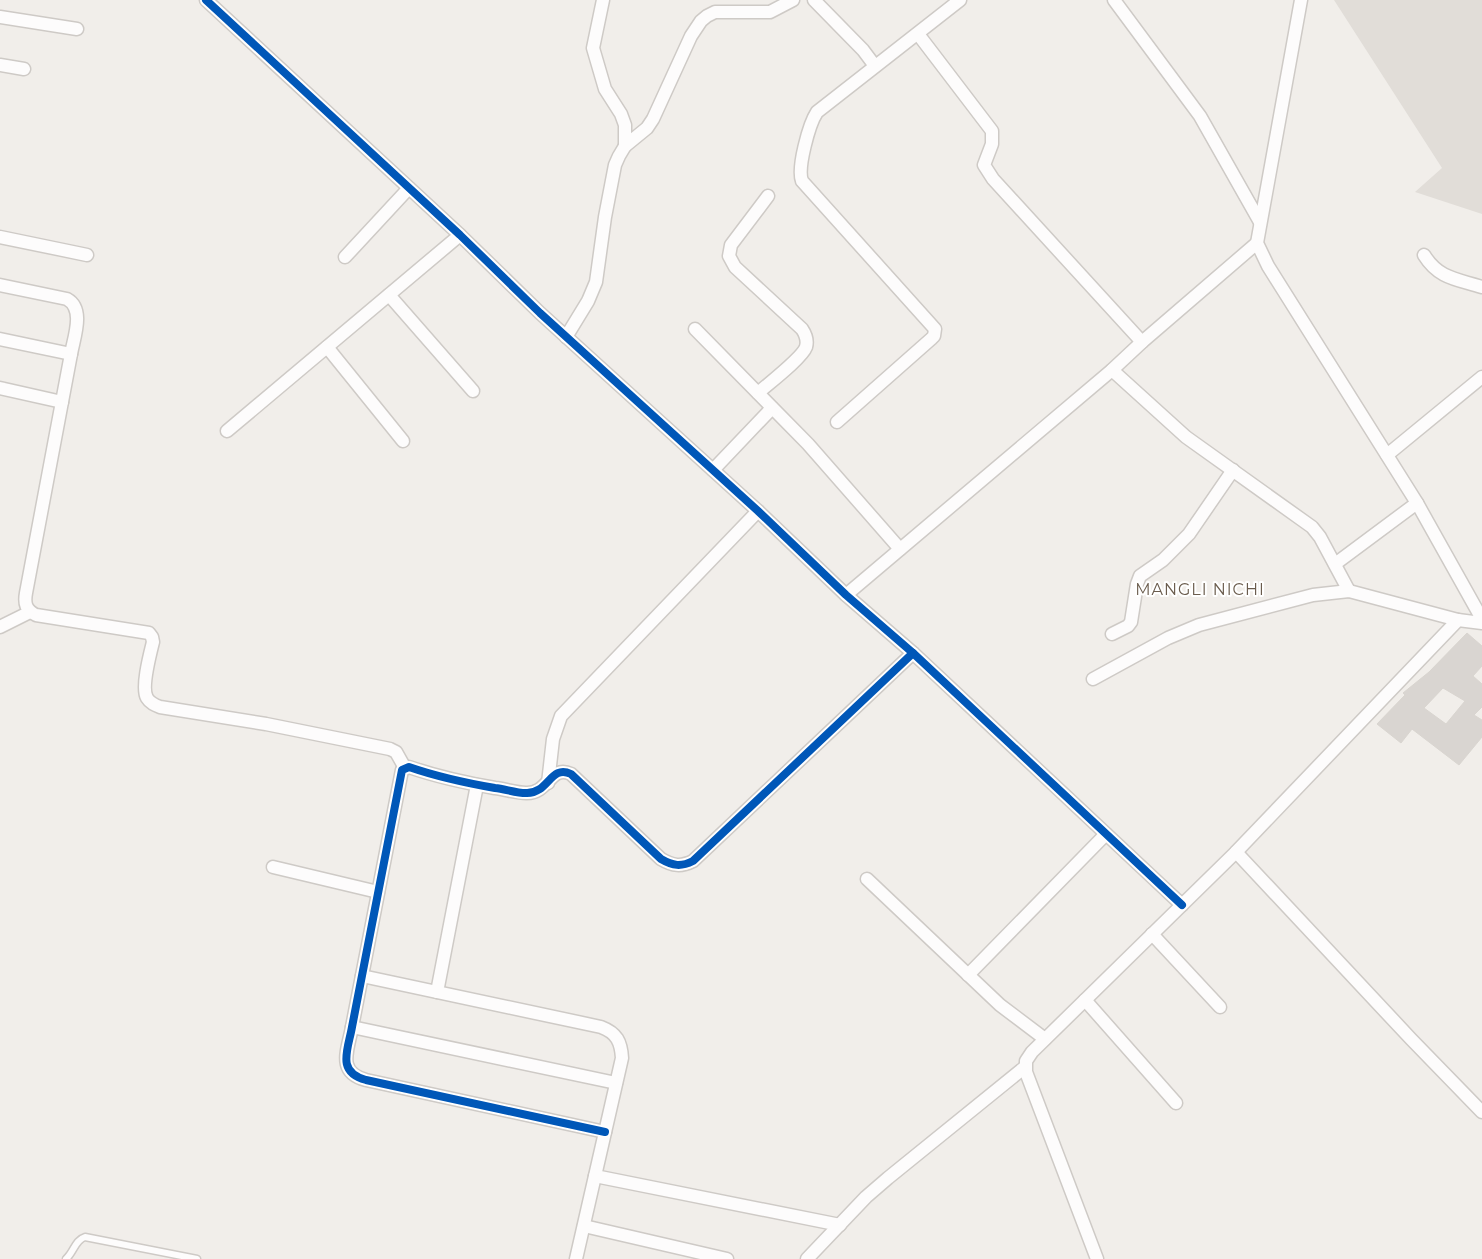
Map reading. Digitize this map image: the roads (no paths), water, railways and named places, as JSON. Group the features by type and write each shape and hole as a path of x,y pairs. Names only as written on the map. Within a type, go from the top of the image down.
{"street":[{"path":"206,0 460,235 566,337 758,511 846,595 913,653 1182,905"},
{"path":"603,0 593,48 605,88 625,125 625,146"},
{"path":"566,337 588,301 596,282 605,217 618,156 625,146 646,128 653,119 691,36 701,21 716,12 770,12 793,0"},
{"path":"814,0 876,66"},
{"path":"837,422 932,339 936,332 934,325 806,186 800,176 809,130 816,112 960,0"},
{"path":"1114,0 1200,116 1260,222"},
{"path":"1301,0 1260,222 1258,243 1268,266 1418,502 1482,621"},
{"path":"0,17 77,29"},
{"path":"918,34 992,131 992,144 984,165 993,179 1142,342"},
{"path":"0,65 24,69"},
{"path":"345,257 409,188"},
{"path":"758,393 803,353 807,343 807,337 802,329 735,267 729,256 731,245 768,196"},
{"path":"228,431 460,235"},
{"path":"0,237 87,255"},
{"path":"846,595 1112,370 1258,243"},
{"path":"1424,255 1430,266 1443,275 1482,287"},
{"path":"0,286 67,299 76,307 77,314 72,354 26,593 26,606 30,612 36,616 149,633 152,636 153,642 144,690 149,701 160,707 266,724 390,749 396,752 406,768"},
{"path":"390,295 473,391"},
{"path":"695,329 808,444 900,549"},
{"path":"0,339 72,354"},
{"path":"327,347 403,441"},
{"path":"1112,370 1172,426 1312,527 1320,537 1350,591"},
{"path":"1387,455 1482,377"},
{"path":"0,388 62,402"},
{"path":"713,470 772,408"},
{"path":"1112,634 1128,626 1131,622 1140,576 1163,560 1189,534 1233,470"},
{"path":"1335,564 1418,502"},
{"path":"548,783 553,739 561,716 758,511"},
{"path":"1093,679 1168,638 1199,624 1312,595 1350,591 1458,620 1482,621"},
{"path":"0,627 30,612"},
{"path":"1097,1259 1025,1067 1026,1061 1045,1039 1236,852 1458,620"},
{"path":"605,1132 356,1078 350,1074 347,1068 352,1027 400,775 409,767 450,780 527,793 540,789 560,771 565,771 571,774 661,858 670,864 680,866 693,861 913,653"},
{"path":"437,992 477,784"},
{"path":"968,975 1106,834"},
{"path":"1236,852 1482,1112"},
{"path":"273,867 378,892"},
{"path":"867,879 1009,1013 1045,1039"},
{"path":"1152,934 1220,1007"},
{"path":"362,976 610,1030 617,1036 621,1045 622,1058 576,1259"},
{"path":"1085,1000 1176,1103"},
{"path":"352,1027 616,1083"},
{"path":"807,1259 888,1178 1025,1067"},
{"path":"595,1176 840,1225"},
{"path":"584,1226 727,1259"}],"lane":[{"path":"66,1259 70,1256 79,1240 85,1237 198,1259"}],"district":[{"name":"MANGLI NICHI","path":"1200,589"}]}
